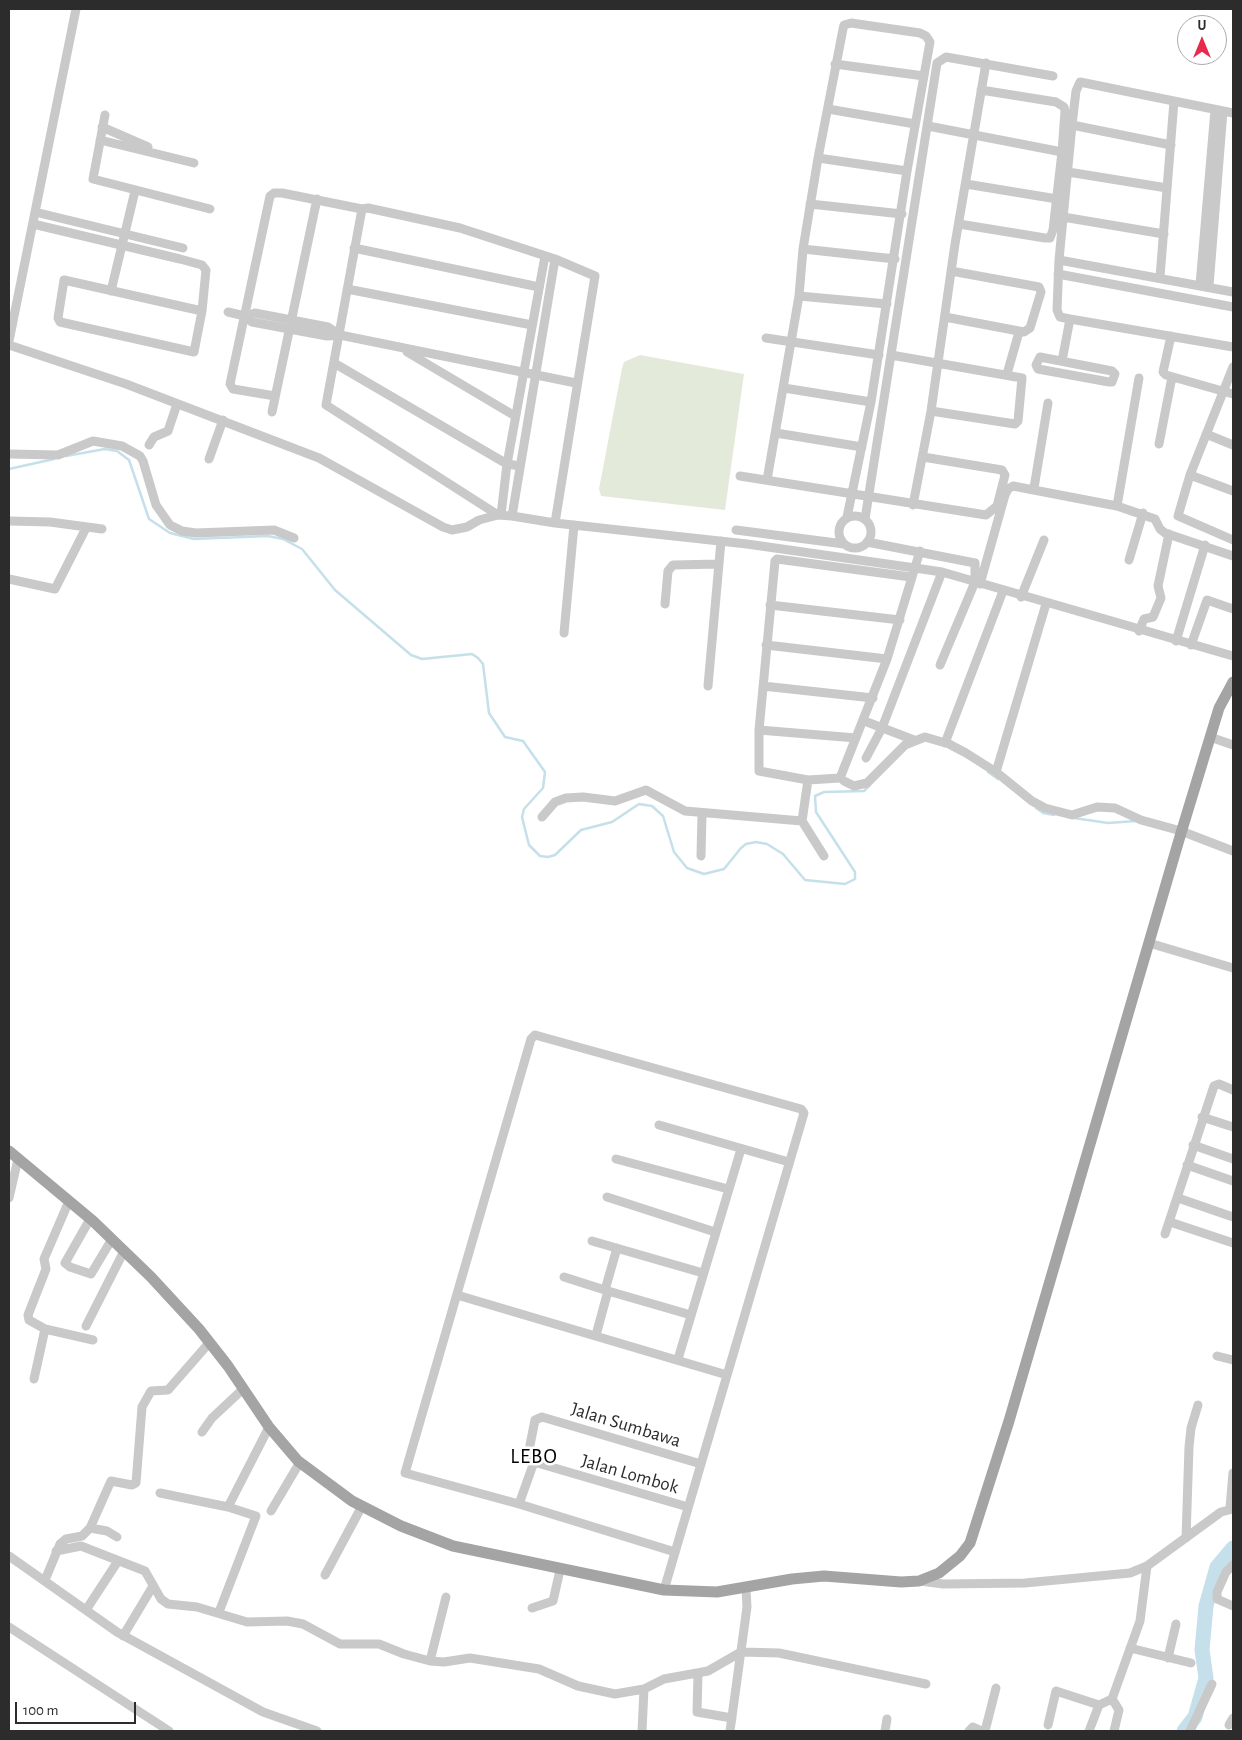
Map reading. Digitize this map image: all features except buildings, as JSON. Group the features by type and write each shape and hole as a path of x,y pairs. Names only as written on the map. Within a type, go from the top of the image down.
{"main road":[{"path":"9,1151 112,1239 151,1277 210,1343 269,1426 300,1462 362,1506 401,1526 453,1546 560,1570 664,1590 694,1593 746,1589 792,1579 824,1576 901,1582 919,1581 939,1573 960,1556 970,1543 1009,1420 1210,737 1219,708 1233,682"}],"street":[{"path":"9,341 76,9"},
{"path":"767,480 799,296 803,249 810,204 835,64 844,25 851,23 926,36 930,42 910,150 902,214 871,402 853,494 847,517 839,527 840,540 848,550"},
{"path":"9,345 62,361 223,420 319,458 443,528 452,530 467,527 479,520 500,515 555,523 747,544 848,550 868,542 871,530 865,519 868,496 939,60 946,57 1053,76"},
{"path":"913,505 931,411 951,271 986,63"},
{"path":"835,64 924,76"},
{"path":"1233,113 1080,82 1076,91 1072,125 1059,260 1057,314 1070,320 1233,347"},
{"path":"959,224 1050,238 1053,230 1065,111 1061,104 981,90"},
{"path":"1160,277 1174,102"},
{"path":"919,104 931,106"},
{"path":"828,109 915,124"},
{"path":"1205,285 1219,110"},
{"path":"105,115 93,179 210,209"},
{"path":"1072,125 1171,145"},
{"path":"928,126 1062,152"},
{"path":"102,127 171,157"},
{"path":"100,140 194,163"},
{"path":"910,150 924,152"},
{"path":"818,158 907,171"},
{"path":"1068,172 1167,188"},
{"path":"966,184 1057,199"},
{"path":"111,291 135,191"},
{"path":"275,396 231,387 270,196 274,193 362,209 368,208 460,228 591,272 596,279 576,383 555,523"},
{"path":"272,412 317,200"},
{"path":"810,204 902,214"},
{"path":"362,209 340,335 326,400 329,408 500,515"},
{"path":"35,212 183,248"},
{"path":"1063,217 1164,234"},
{"path":"33,224 202,265 206,270 202,311 194,352 60,322 58,318 64,280 202,311"},
{"path":"354,248 539,287"},
{"path":"803,249 895,259"},
{"path":"500,515 515,416 545,256"},
{"path":"512,516 555,259"},
{"path":"1059,260 1205,285 1233,292"},
{"path":"945,317 1018,332 1030,328 1041,292 1039,287 951,271"},
{"path":"1058,274 1233,306"},
{"path":"347,289 532,325"},
{"path":"799,296 887,304"},
{"path":"228,312 245,316 255,313 291,324 328,327 340,335 576,383"},
{"path":"1062,361 1070,320"},
{"path":"883,330 895,331"},
{"path":"1007,374 1018,332"},
{"path":"1171,336 1163,372 1172,377 1233,394"},
{"path":"766,338 879,355"},
{"path":"400,348 515,416"},
{"path":"891,355 938,365 1019,376 1023,381 1018,421 1015,424 931,411"},
{"path":"1040,357 1062,361 1112,371 1115,374 1112,382 1109,382 1038,369 1036,365 1040,357"},
{"path":"334,363 507,464 520,466"},
{"path":"1233,367 1190,475 1178,516 1233,540"},
{"path":"1159,444 1172,377"},
{"path":"1117,506 1139,378"},
{"path":"784,388 871,402"},
{"path":"1034,488 1048,402"},
{"path":"149,445 154,437 168,431 177,404"},
{"path":"209,459 223,420"},
{"path":"776,433 862,447"},
{"path":"1206,434 1233,445"},
{"path":"9,454 58,455 93,441 122,446 140,456 156,505 162,515 176,528 182,531 213,534 274,530 294,538"},
{"path":"740,476 913,505 986,515 997,506 1005,475 1002,470 923,457"},
{"path":"1190,475 1233,491"},
{"path":"940,665 977,583 1008,489 1013,486 1034,488 1142,513 1155,519 1160,529 1169,534 1233,556"},
{"path":"1129,560 1142,513"},
{"path":"847,517 853,515 865,519"},
{"path":"9,521 42,521 102,529"},
{"path":"564,633 574,525"},
{"path":"9,579 55,589 86,528"},
{"path":"736,530 848,550 915,568 942,572 1003,592 1176,642 1233,656"},
{"path":"747,544 748,531"},
{"path":"1139,631 1144,619 1153,617 1161,598 1158,586 1169,534"},
{"path":"1022,597 1044,540"},
{"path":"708,686 721,541"},
{"path":"868,542 975,563 977,583"},
{"path":"1176,642 1205,545"},
{"path":"911,577 777,560 774,563 759,730 759,771 808,780 840,778 887,659 920,551"},
{"path":"666,604 668,571 673,565 719,564"},
{"path":"866,758 882,728 942,572"},
{"path":"945,743 1003,592"},
{"path":"1191,645 1207,600 1233,609"},
{"path":"996,772 1046,604"},
{"path":"770,605 900,620"},
{"path":"766,645 887,659"},
{"path":"763,686 873,698"},
{"path":"867,722 914,740"},
{"path":"759,730 856,738"},
{"path":"1210,737 1233,744"},
{"path":"844,781 854,786 868,783 890,759 914,740 925,738 945,743 996,772 1032,801 1045,808 1072,815 1105,806 1180,836 1233,851"},
{"path":"808,780 802,821 824,856"},
{"path":"542,817 555,802 566,798 583,797 614,801 646,790 685,811 802,821"},
{"path":"701,856 702,813"},
{"path":"1149,943 1233,968"},
{"path":"664,1590 804,1113 801,1109 535,1035 531,1039 406,1473 519,1504 675,1552"},
{"path":"1165,1234 1178,1198 1202,1117 1214,1086 1219,1084 1233,1090"},
{"path":"1202,1117 1233,1127"},
{"path":"659,1125 789,1162"},
{"path":"1193,1145 1233,1159"},
{"path":"678,1359 741,1149"},
{"path":"9,1198 18,1159"},
{"path":"616,1159 728,1188"},
{"path":"1187,1165 1233,1181"},
{"path":"607,1197 715,1232"},
{"path":"1178,1198 1233,1217"},
{"path":"69,1201 44,1259 46,1269 28,1315 29,1320 45,1329 93,1340"},
{"path":"90,1220 65,1263 70,1267 91,1274 112,1239"},
{"path":"1170,1222 1233,1243"},
{"path":"592,1241 703,1273"},
{"path":"596,1335 616,1248"},
{"path":"86,1326 124,1251"},
{"path":"564,1277 691,1315"},
{"path":"456,1295 727,1375"},
{"path":"34,1379 45,1329"},
{"path":"45,1580 58,1548 66,1539 82,1536 90,1528 111,1481 132,1485 136,1483 142,1407 151,1390 168,1390 210,1343"},
{"path":"1217,1356 1233,1360"},
{"path":"202,1432 212,1418 244,1389"},
{"path":"1186,1538 1189,1447 1198,1405"},
{"name":"Jalan Sumbawa","path":"534,1462 529,1459 530,1445 535,1420 542,1417 701,1464"},
{"path":"228,1507 269,1426"},
{"path":"271,1511 300,1462"},
{"path":"519,1504 534,1462"},
{"name":"Jalan Lombok","path":"534,1462 688,1507"},
{"path":"919,1581 943,1584 1025,1584 1130,1574 1147,1566 1232,1508 1233,1472"},
{"path":"160,1492 255,1514 256,1518 220,1610"},
{"path":"325,1575 362,1506"},
{"path":"90,1528 104,1530 117,1537"},
{"path":"58,1548 81,1546 145,1571 161,1599 168,1604 220,1610 246,1622 287,1621 303,1624 340,1644 379,1644 404,1654 430,1661 444,1662 470,1658 493,1664 525,1667 539,1670 578,1686 616,1694 644,1689 664,1679 708,1671 742,1648 780,1653 926,1684"},
{"path":"11,1561 45,1580 123,1636 263,1712 317,1731"},
{"path":"86,1610 118,1561"},
{"path":"1233,1565 1226,1572 1217,1592 1217,1599 1233,1606"},
{"path":"1048,1725 1056,1690 1099,1705 1112,1699 1140,1619 1147,1566"},
{"path":"532,1608 553,1601 560,1570"},
{"path":"123,1636 153,1586"},
{"path":"730,1731 747,1608 746,1589"},
{"path":"430,1661 446,1597"},
{"path":"1168,1658 1176,1624"},
{"path":"9,1627 169,1731"},
{"path":"1130,1648 1190,1663"},
{"path":"698,1674 697,1712 732,1718"},
{"path":"1190,1731 1212,1684"},
{"path":"969,1731 973,1728 984,1731 996,1688"},
{"path":"642,1731 644,1689"},
{"path":"1112,1699 1119,1710 1114,1731"},
{"path":"1089,1731 1099,1705"},
{"path":"884,1731 887,1719"}],"green space":[{"path":"640,355 744,374 725,510 601,496 599,489 622,368 624,362"}],"waterway":[{"path":"66,456 105,449 117,451 129,460 149,519 170,533 194,539 268,536 283,539 302,549 335,590 411,655 422,659 472,654 478,658 483,664 489,713 505,737 523,741 545,772 543,788 524,809 522,817 529,845 540,856 548,857 555,855 581,830 612,822 639,804 652,806 663,816 674,852 687,868 704,874 724,869 741,848 746,844 756,842 767,844 783,854 805,880 845,884 855,879 855,872 816,812 815,796 824,792 864,791 869,786"},
{"path":"9,469 54,459"},
{"path":"988,772 998,779"},
{"path":"1036,808 1043,813 1054,815"},
{"path":"1074,818 1108,823 1136,821"},
{"path":"1184,1731 1195,1717 1206,1678 1202,1650 1206,1606 1217,1567 1233,1548"}],"district":[{"name":"LEBO","path":"534,1457"}]}
